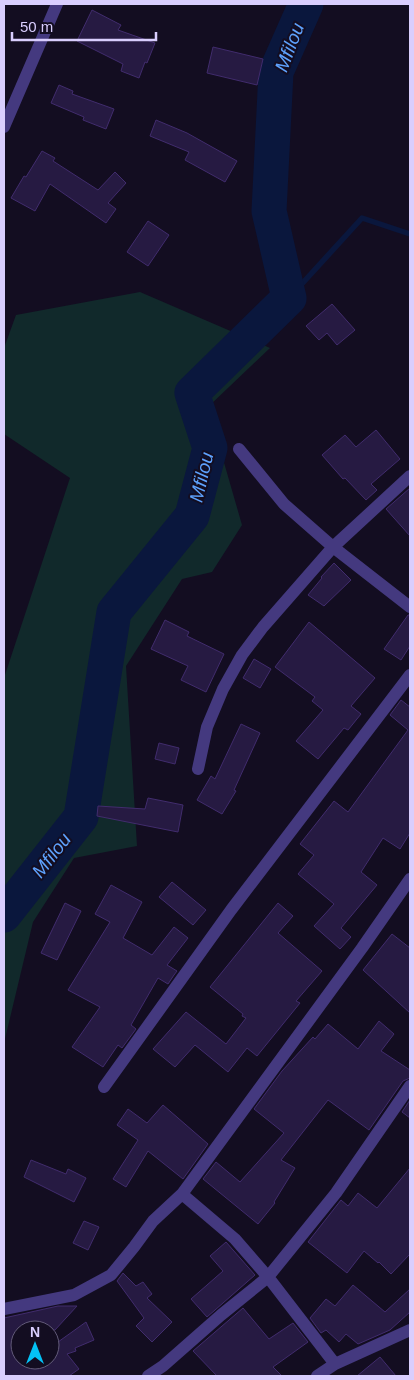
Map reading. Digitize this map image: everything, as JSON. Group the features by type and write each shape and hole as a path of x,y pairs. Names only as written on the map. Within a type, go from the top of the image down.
{"street":[{"path":"4,127 57,4"},
{"path":"239,449 284,504 333,547 410,607"},
{"path":"198,769 208,727 223,689 242,655 263,626 333,547 410,476"},
{"path":"104,1087 237,902 410,675"},
{"path":"4,1309 74,1295 110,1275 134,1248 153,1221 182,1194 410,879"},
{"path":"148,1376 268,1277 336,1193 410,1086"},
{"path":"182,1194 235,1238 268,1277 335,1364"},
{"path":"317,1376 335,1364 410,1330"}],"green space":[{"path":"140,292 270,348 208,407 242,525 212,572 182,579 126,666 137,846 74,858 33,922 4,1043 4,678 70,478 4,434 4,348 16,315"}],"building":[{"path":"92,10 121,25 118,30 155,43 139,78 121,71 123,64 77,41"},
{"path":"213,47 263,59 257,85 207,73"},
{"path":"59,85 73,91 72,94 114,109 106,129 83,120 84,117 51,103"},
{"path":"156,120 187,133 237,161 225,182 185,160 189,152 150,136"},
{"path":"42,151 55,158 53,161 98,190 115,172 126,183 108,203 116,209 106,223 50,184 35,211 11,198"},
{"path":"148,221 169,235 148,266 127,252"},
{"path":"332,304 355,330 337,345 327,333 319,340 306,326"},
{"path":"376,430 400,459 371,484 377,490 366,500 345,478 343,479 322,455 345,435 356,447"},
{"path":"410,488 410,536 386,509"},
{"path":"334,563 351,580 324,606 308,595"},
{"path":"408,615 410,615 410,646 401,660 384,649"},
{"path":"165,620 189,632 187,636 224,654 206,692 181,680 188,666 151,649"},
{"path":"309,622 375,678 351,706 361,714 348,730 344,728 318,759 296,741 323,710 312,701 315,697 275,667"},
{"path":"254,659 271,669 260,688 243,678"},
{"path":"401,700 410,707 410,833 400,849 383,838 361,872 377,885 341,928 351,937 340,949 314,926 334,904 298,874 314,855 300,844 334,801 348,812 408,730 390,715"},
{"path":"241,724 260,733 234,790 236,791 222,814 197,800 211,776 215,779"},
{"path":"159,743 179,748 175,764 155,759"},
{"path":"148,798 183,805 178,832 97,816 98,806 145,809"},
{"path":"172,882 206,910 193,925 159,897"},
{"path":"111,885 142,902 123,938 152,955 174,927 188,938 167,965 177,971 168,984 158,978 131,1025 136,1029 122,1048 118,1045 103,1067 72,1047 100,1007 68,990 110,922 95,914"},
{"path":"65,903 81,911 57,960 41,953"},
{"path":"278,903 293,916 278,933 322,971 296,1001 300,1003 257,1056 247,1048 228,1072 195,1045 175,1067 153,1049 186,1012 226,1044 246,1018 210,987"},
{"path":"392,934 410,948 410,1013 363,970"},
{"path":"379,1021 394,1034 381,1051 410,1070 410,1078 403,1081 369,1130 328,1100 281,1160 295,1168 275,1203 258,1224 203,1179 216,1162 240,1182 284,1133 254,1109 282,1071 313,1037 315,1039 328,1024 358,1049"},
{"path":"410,1100 410,1118 402,1112"},
{"path":"163,1105 208,1144 183,1179 148,1151 126,1187 113,1179 138,1140 117,1125 128,1109 147,1123"},
{"path":"31,1160 66,1174 68,1169 86,1178 74,1202 24,1177"},
{"path":"410,1168 410,1254 391,1274 364,1251 347,1273 308,1242 341,1200 348,1206 358,1193 377,1208"},
{"path":"84,1221 99,1227 88,1250 73,1243"},
{"path":"226,1242 255,1275 207,1317 191,1299 223,1271 210,1256"},
{"path":"123,1273 136,1286 143,1282 152,1294 147,1298 172,1322 152,1342 136,1326 144,1318 117,1281"},
{"path":"353,1285 385,1312 410,1289 410,1312 390,1330 358,1344 346,1334 339,1342 326,1330 321,1333 310,1318 326,1299 335,1306"},
{"path":"58,1306 77,1306 60,1325 60,1320 10,1320 10,1370 60,1370 60,1341 86,1322 94,1340 75,1348 76,1351 67,1354 79,1369 69,1376 4,1376 4,1318"},
{"path":"243,1308 269,1339 293,1323 308,1342 273,1367 282,1376 217,1376 193,1351"},
{"path":"380,1357 396,1376 357,1376"}],"waterway":[{"name":"Mfilou","path":"4,915 81,817 114,612 192,516 210,448 192,393 289,298 269,211 276,72 306,4"},
{"path":"289,298 362,218 410,234"}]}
